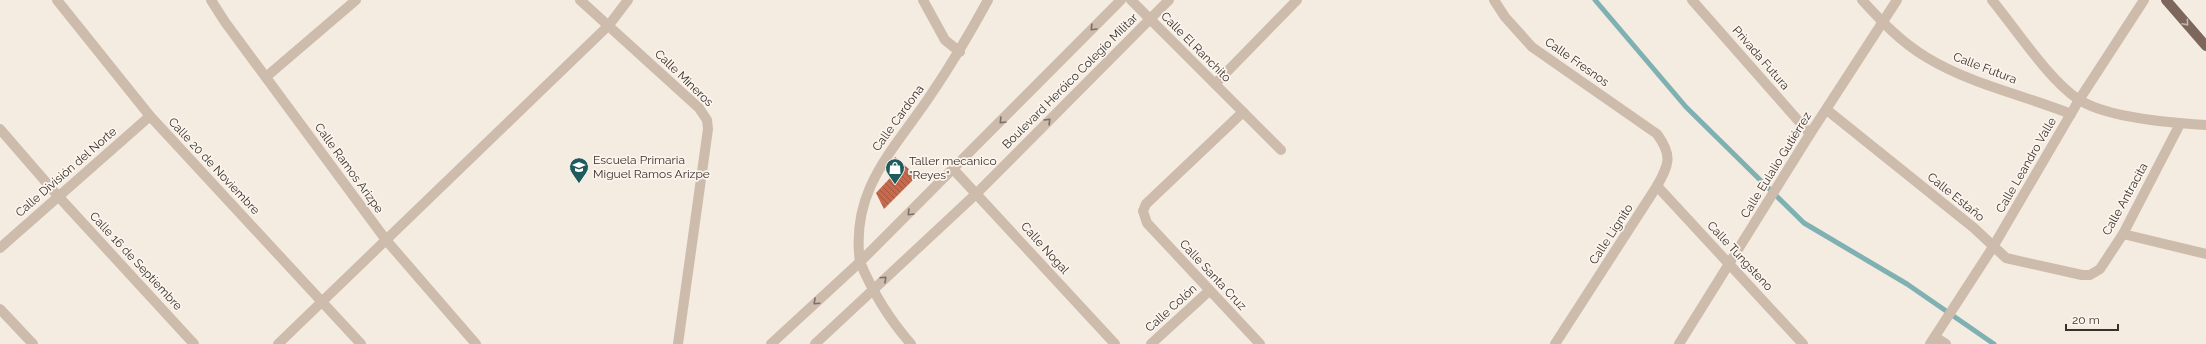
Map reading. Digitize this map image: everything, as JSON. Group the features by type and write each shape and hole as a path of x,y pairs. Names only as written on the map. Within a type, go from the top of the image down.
{"main road":[{"path":"2166,0 2206,46"}],"street":[{"name":"Calle 20 de Noviembre","path":"57,0 150,116 361,344"},
{"name":"Calle Ramos Arizpe","path":"211,0 225,22 386,240 476,344"},
{"path":"266,77 356,0"},
{"name":"Calle Mineros","path":"580,0 699,108 707,120 708,129 678,344"},
{"path":"278,344 609,25 628,0"},
{"path":"923,0 946,40 960,52"},
{"name":"Calle Cardona","path":"860,262 860,220 867,190 882,162 960,52 988,0"},
{"name":"Boulevard Heróico Colegio Militar","path":"771,344 860,262 954,170 1121,0"},
{"name":"Calle El Ranchito","path":"1131,0 1281,150"},
{"name":"Boulevard Heróico Colegio Militar","path":"815,344 977,193 1169,0"},
{"path":"1215,84 1297,0"},
{"name":"Calle Fresnos","path":"1494,0 1505,17 1532,47 1657,134"},
{"name":"Privada Futura","path":"1692,0 1810,134"},
{"name":"Calle Futura","path":"1862,0 1899,38 1926,57 1963,76 2071,114"},
{"name":"Calle Eulalio Gutiérrez","path":"1679,344 1810,134 1897,0"},
{"path":"1992,0 2052,75 2079,100 2120,114 2180,124 2206,125"},
{"name":"Calle Leandro Valle","path":"1932,340 1993,247 2079,100 2144,0"},
{"name":"Calle Estaño","path":"1827,110 1974,228 2006,258 2082,275"},
{"name":"Calle Santa Cruz","path":"1243,112 1146,204 1143,211 1147,223 1260,344"},
{"name":"Calle División del Norte","path":"0,248 150,116"},
{"name":"Calle Antracita","path":"2082,275 2090,275 2100,269 2123,234 2180,124"},
{"name":"Calle 16 de Septiembre","path":"0,129 58,196 194,344"},
{"name":"Calle Lignito","path":"1555,344 1657,186 1667,168 1668,156 1665,145 1657,134"},
{"name":"Calle Nogal","path":"954,170 977,193 1115,344"},
{"name":"Calle Tungsteno","path":"1657,186 1730,263 1803,344"},
{"path":"2123,234 2206,254"},
{"path":"860,262 872,291 886,314 911,344"},
{"name":"Calle Colón","path":"1151,344 1209,291"},
{"path":"0,309 32,344"},
{"path":"1932,340 1946,344"}],"building":[{"name":"Taller mecanico \"Reyes\"","path":"895,157 917,176 884,209 876,193 890,178 886,171"}],"waterway":[{"path":"1595,0 1686,107 1804,223 1907,284 1994,344"}],"place":[{"name":"Escuela Primaria Miguel Ramos Arizpe","path":"579,184"},
{"name":"Taller mecanico \"Reyes\"","path":"895,185"}]}
